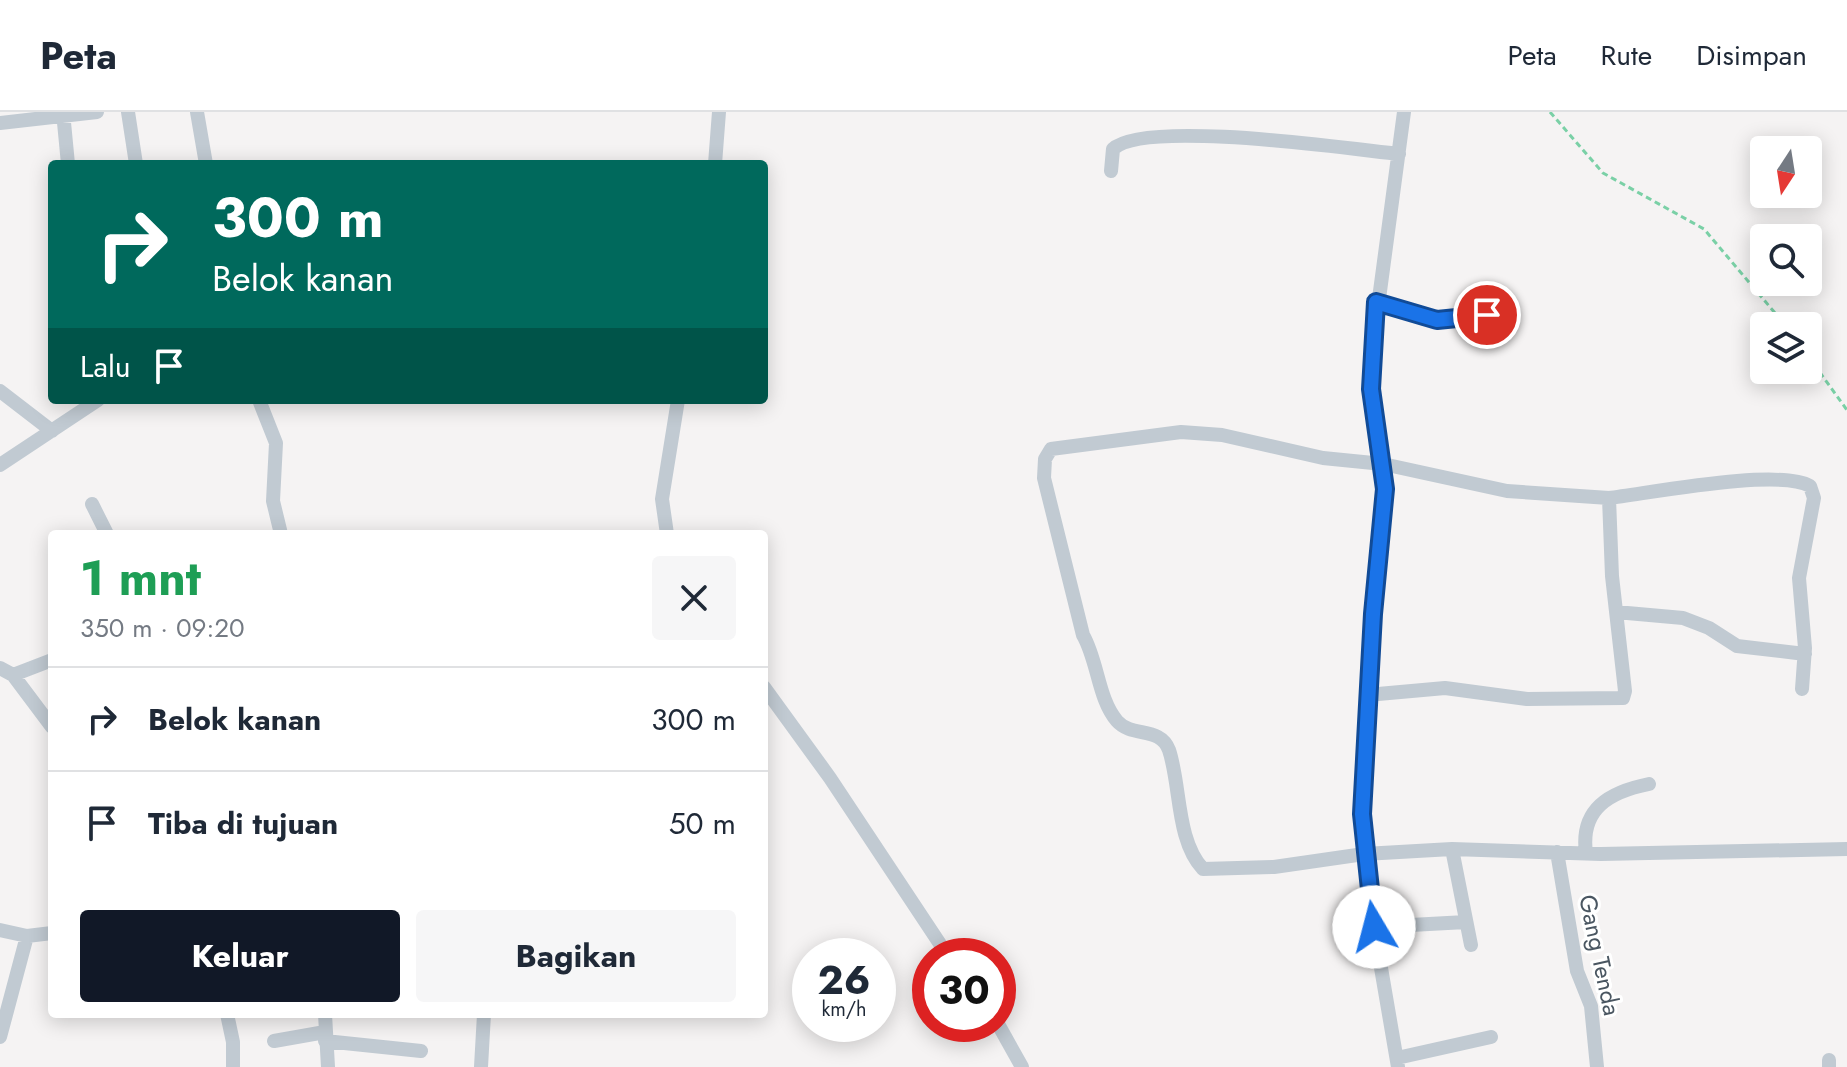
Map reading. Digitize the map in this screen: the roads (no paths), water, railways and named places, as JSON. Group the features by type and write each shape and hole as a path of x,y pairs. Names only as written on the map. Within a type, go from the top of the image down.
{"street":[{"path":"0,123 97,112"},
{"path":"128,112 135,160"},
{"path":"197,112 205,160"},
{"path":"715,160 719,112"},
{"path":"1404,112 1376,302 1371,389 1385,489 1367,695 1362,814 1364,854 1398,1063 1491,1037"},
{"path":"64,114 68,160"},
{"path":"1111,171 1113,149 1141,138 1240,137 1399,154"},
{"path":"1376,302 1437,320 1487,315"},
{"path":"0,391 52,431"},
{"path":"0,465 92,404"},
{"path":"261,404 276,443 273,501 280,530"},
{"path":"666,530 662,499 677,404"},
{"path":"1802,689 1805,654 1799,578 1814,498 1810,486 1784,480 1744,481 1609,498 1507,491 1383,464 1323,458 1222,435 1181,432 1051,449 1044,471 1083,635 1094,653 1108,703 1116,720 1126,729 1157,736 1168,748 1189,844 1199,866 1207,870 1274,867 1364,854 1452,849 1586,853 1847,849"},
{"path":"1367,695 1445,688 1527,699 1621,698 1625,691 1616,612 1609,498"},
{"path":"92,504 105,530"},
{"path":"1616,612 1683,618 1709,628 1737,646 1805,654"},
{"path":"48,661 6,672 48,722"},
{"path":"768,693 830,778 936,938"},
{"path":"1586,853 1585,826 1598,807 1617,794 1649,784"},
{"path":"1452,849 1471,945"},
{"name":"Gang Tenda","path":"1557,852 1577,971 1591,1006 1597,1067"},
{"path":"1374,927 1466,922"},
{"path":"0,930 27,936 48,933"},
{"path":"0,1037 27,936"},
{"path":"228,1018 233,1042 233,1067"},
{"path":"325,1018 328,1067"},
{"path":"481,1067 484,1018"},
{"path":"274,1041 325,1037 421,1051"},
{"path":"1008,1042 1022,1067"}]}
